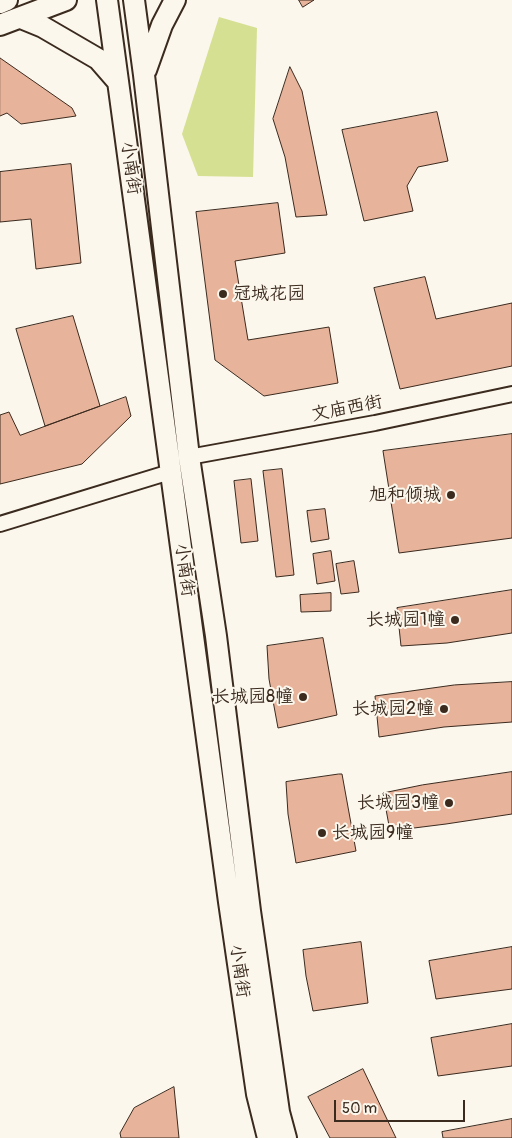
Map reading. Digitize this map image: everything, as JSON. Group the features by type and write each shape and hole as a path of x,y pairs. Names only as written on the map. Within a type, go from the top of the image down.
{"main road":[{"path":"0,3 7,0"},
{"path":"0,25 66,0"},
{"name":"小南街","path":"107,0 226,883 257,1094 268,1138"},
{"name":"小南街","path":"134,0 189,457 216,636 250,911 274,1083 286,1138"},
{"path":"144,75 162,25 176,0"},
{"path":"21,18 43,27 98,59 118,82"}],"street":[{"name":"文庙西街","path":"189,457 375,423 512,394"},
{"path":"0,524 170,472"}],"green space":[{"path":"219,17 257,28 253,177 198,176 182,134"}],"building":[{"path":"299,0 314,0 303,7"},
{"path":"0,58 72,108 76,116 21,124 7,113 0,116"},
{"path":"290,67 302,91 327,215 296,217 285,157 273,119"},
{"path":"437,112 448,161 418,167 407,186 413,211 364,221 342,130"},
{"path":"71,164 81,263 36,269 31,219 0,222 0,172"},
{"name":"冠城花园","path":"278,203 285,253 235,261 248,340 329,327 338,383 264,396 215,360 196,212"},
{"path":"425,277 436,319 512,303 512,366 400,389 374,288"},
{"path":"73,316 100,406 45,426 16,329"},
{"path":"126,397 131,416 82,464 0,484 0,415 9,412 20,435"},
{"name":"旭和倾城","path":"512,434 512,538 399,553 383,451"},
{"path":"282,469 294,575 276,577 263,471"},
{"path":"251,479 258,541 241,543 234,481"},
{"path":"325,509 329,539 311,542 307,511"},
{"path":"331,551 335,581 317,584 313,554"},
{"path":"354,561 359,592 341,594 336,564"},
{"name":"长城园1幢","path":"512,590 512,633 447,643 401,646 397,608"},
{"path":"331,593 331,611 301,612 300,595"},
{"name":"长城园8幢","path":"323,638 337,715 278,728 269,679 267,646"},
{"name":"长城园2幢","path":"512,682 512,722 444,727 379,737 375,696 454,685"},
{"name":"长城园3幢","path":"512,772 512,814 390,831 383,793 422,785"},
{"name":"长城园9幢","path":"342,774 356,851 296,863 288,814 286,782"},
{"path":"361,942 368,1003 313,1011 303,950"},
{"path":"512,947 512,989 436,999 429,961"},
{"path":"512,1024 512,1066 438,1076 431,1038"},
{"path":"363,1069 396,1138 330,1138 308,1097"},
{"path":"174,1087 179,1138 121,1138 120,1133 134,1108"},
{"path":"512,1119 512,1138 443,1138 442,1132"}],"place":[{"name":"冠城花园","path":"223,294"},
{"name":"旭和倾城","path":"451,495"},
{"name":"长城园1幢","path":"455,620"},
{"name":"长城园8幢","path":"303,697"},
{"name":"长城园2幢","path":"444,709"},
{"name":"长城园3幢","path":"449,803"},
{"name":"长城园9幢","path":"322,833"}]}
